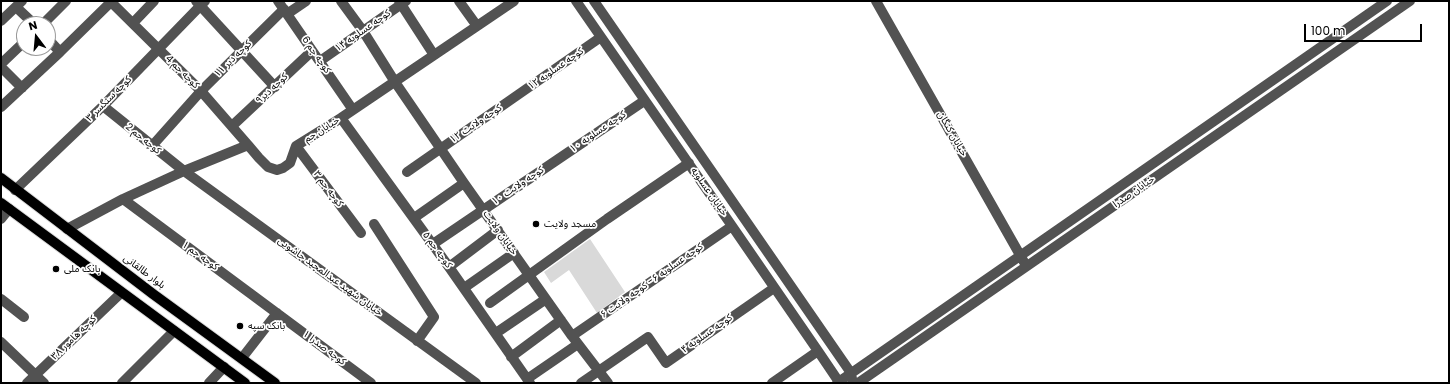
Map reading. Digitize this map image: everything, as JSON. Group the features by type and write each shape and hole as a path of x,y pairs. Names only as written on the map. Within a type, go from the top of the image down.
{"main road":[{"name":"بلوار طالقانی","path":"1,178 67,230 275,383"},
{"path":"5,206 245,383"}],"street":[{"path":"50,16 66,1"},
{"path":"1,107 60,52 111,1"},
{"name":"کوچه جم 4","path":"111,1 201,91 248,145"},
{"path":"133,23 154,1"},
{"name":"کوچه دیر ۱۱","path":"152,146 201,91 283,8 306,1"},
{"name":"خیابان ولایت","path":"341,1 363,31 395,82 464,183 575,340 608,383"},
{"path":"459,1 477,26"},
{"name":"خیابان جم","path":"248,145 258,158 268,167 277,170 283,168 290,163 296,146 341,118 514,1"},
{"name":"خیابان عسلویه","path":"576,1 840,383"},
{"name":"خیابان عسلویه","path":"594,1 852,378"},
{"name":"خیابان کنگان","path":"876,1 1027,267"},
{"name":"خیابان صدرا","path":"840,383 852,378 1021,256 1387,1"},
{"name":"خیابان صدرا","path":"858,383 1410,1"},
{"path":"201,2 242,51 275,87"},
{"name":"کوچه سنگسر ۳","path":"15,190 103,106 201,2"},
{"path":"402,2 434,55"},
{"name":"کوچه عسلویه ۱۴","path":"320,61 402,2"},
{"path":"1,21 19,4 28,16"},
{"name":"کوچه جم 6","path":"283,8 353,110"},
{"path":"1362,18 1369,29"},
{"name":"کوچه عسلویه ۱۲","path":"511,100 601,37"},
{"path":"56,48 60,52"},
{"path":"16,50 1,65 22,88"},
{"name":"کوچه دیر۹","path":"232,126 312,51"},
{"path":"1259,90 1267,100"},
{"name":"کوچه ولایت ۱۲","path":"407,172 511,100"},
{"name":"کوچه عسلویه ۱۰","path":"552,162 644,101"},
{"name":"کوچه جم 2","path":"103,106 184,171"},
{"name":"کوچه جم ۵","path":"341,118 433,244 528,381"},
{"path":"67,230 123,199 184,171 248,145"},
{"name":"کوچه جم ۳","path":"296,146 361,232"},
{"path":"1170,152 1177,162"},
{"name":"کوچه ولایت ۱۰","path":"433,244 552,162"},
{"path":"490,303 607,218 689,164"},
{"name":"خیابان شهید عبدالمجید جاشویی","path":"184,171 476,383"},
{"path":"414,218 464,183"},
{"name":"کوچه جم ۱","path":"123,199 278,313"},
{"path":"1,220 5,206"},
{"path":"374,224 434,317 417,341"},
{"name":"کوچه عسلویه ۶- کوچه ولایت ۶","path":"528,381 575,340 732,226"},
{"path":"449,267 498,230"},
{"path":"464,288 514,253"},
{"name":"کوچه عسلویه ۴","path":"599,371 648,338 666,363 774,288"},
{"name":"کوچه هامور ۳۸","path":"27,383 121,293"},
{"path":"1,299 24,317"},
{"path":"496,334 546,299"},
{"path":"242,358 278,313"},
{"name":"کوچه صدرا ۱","path":"278,313 371,383"},
{"path":"511,357 561,320"},
{"path":"122,383 174,331"},
{"path":"1,342 44,383"},
{"path":"772,383 818,351"},
{"path":"209,383 224,367"},
{"path":"581,383 599,371"}],"shaded area":[{"path":"590,239 625,292 597,313 569,270 551,283 544,272"}],"place":[{"name":"مسجد ولایت","path":"536,224"},
{"name":"بانک ملی","path":"56,269"},
{"name":"بانک سپه","path":"240,326"}]}
